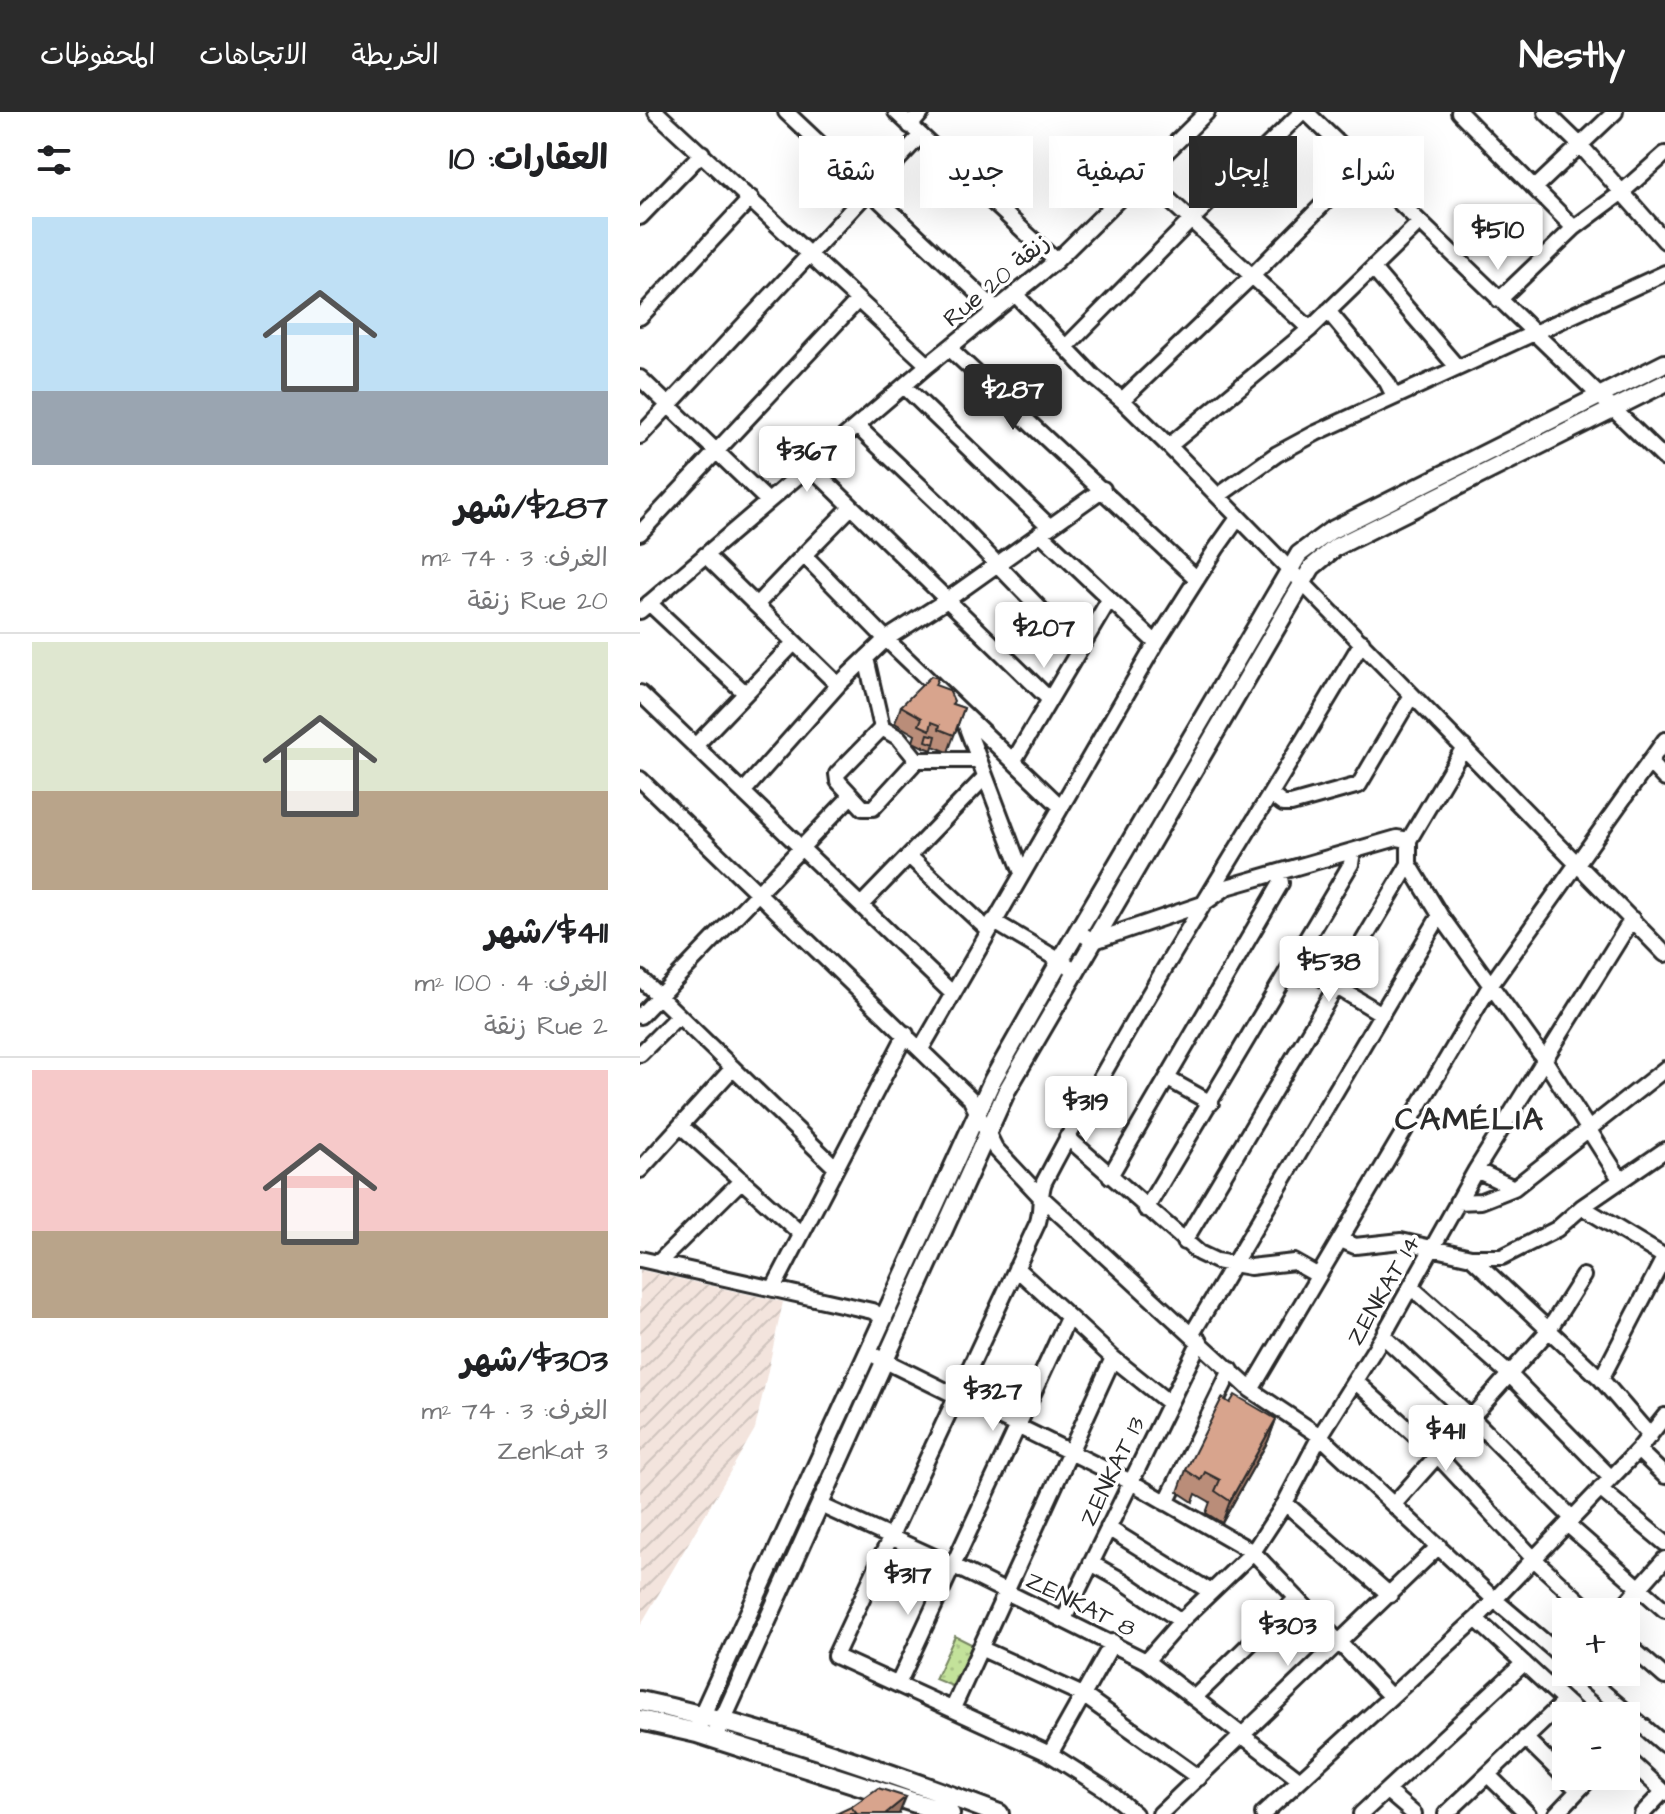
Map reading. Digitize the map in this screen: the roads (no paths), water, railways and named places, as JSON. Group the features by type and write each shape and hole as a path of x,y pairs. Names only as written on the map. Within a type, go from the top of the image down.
{"main road":[{"path":"640,1701 699,1724 715,1739 950,1814"},
{"path":"640,1720 699,1724 721,1720 999,1814"}],"street":[{"path":"656,112 928,365"},
{"path":"786,112 811,136"},
{"path":"896,112 1056,261"},
{"path":"904,145 915,130 922,112"},
{"name":"Rue 20 زنقة","path":"1173,146 1207,112"},
{"path":"1066,347 1191,220 1304,112 1329,136"},
{"path":"1459,112 1574,228"},
{"path":"1546,112 1581,146 1665,241"},
{"path":"1535,188 1615,112"},
{"path":"640,217 702,153"},
{"path":"1499,300 1574,228 1621,193 1665,154"},
{"path":"640,317 751,198"},
{"path":"1173,204 1310,329"},
{"path":"640,436 853,208"},
{"path":"887,208 996,310"},
{"name":"Rue 20 زنقة","path":"643,608 928,365 1056,261 1110,208"},
{"path":"1122,400 1319,208"},
{"path":"1405,208 1665,459"},
{"path":"1169,446 1310,329 1420,222"},
{"path":"1374,270 1457,367"},
{"path":"1218,496 1277,454 1394,396 1665,273"},
{"path":"1016,295 1093,376 1169,446 1665,954"},
{"path":"640,533 858,300"},
{"path":"1328,311 1387,382 1394,396"},
{"path":"949,348 1197,579"},
{"path":"699,1724 992,1081 1299,554 1330,531 1665,363"},
{"path":"640,378 768,501"},
{"path":"715,1739 1007,1090 1312,567 1336,547 1665,383"},
{"path":"904,386 1045,529 1109,600 1156,643"},
{"path":"857,426 1078,648"},
{"path":"810,466 1049,699"},
{"path":"743,792 838,685 886,639 947,600 1103,489"},
{"path":"756,605 851,507"},
{"path":"921,1049 1156,643 1238,518"},
{"path":"705,555 838,685"},
{"path":"804,555 886,639 1061,807"},
{"path":"1014,760 1109,600"},
{"path":"643,608 745,693"},
{"path":"1135,1814 1105,1789 1050,1754 835,1656 1038,1222 1041,1211 1039,1195 1067,1137 1203,904 1272,796 1362,642"},
{"path":"695,746 794,643"},
{"path":"866,658 882,728 899,738 917,760"},
{"path":"640,693 952,993"},
{"path":"1272,796 1283,804 1291,804 1359,785 1412,695"},
{"path":"960,708 1022,873"},
{"path":"882,728 837,774 837,779 863,808 871,809 917,760 978,760"},
{"path":"1251,1390 1490,986 1665,740"},
{"path":"1184,1242 1409,864 1409,840 1464,747"},
{"path":"1649,762 1665,779"},
{"path":"861,905 984,778"},
{"path":"640,779 970,1098 995,1148 1039,1195 1251,1390 1320,1436 1495,1600 1552,1648"},
{"path":"640,1016 851,796"},
{"path":"1078,932 1094,941 1203,904 1227,887 1397,838 1409,840"},
{"path":"1146,1209 1295,962 1351,864 1353,851"},
{"path":"909,856 991,925 1077,971"},
{"path":"1409,864 1440,915 1544,1059 1620,1179"},
{"path":"1110,1176 1281,883 1279,873"},
{"name":"ZENKAT 13","path":"1064,1619 1169,1403 1231,1265 1440,915"},
{"name":"ZENKAT 14","path":"1146,1661 1181,1621 1253,1552 1285,1503 1320,1436 1383,1336 1476,1170 1632,919"},
{"path":"1295,962 1382,1014"},
{"path":"640,978 835,1167"},
{"path":"640,1054 678,1016"},
{"path":"773,1289 906,1034"},
{"path":"640,1170 733,1068"},
{"path":"1457,1202 1481,1201 1514,1188 1665,1069"},
{"path":"1168,1079 1211,1103"},
{"path":"681,1126 800,1233"},
{"path":"1067,1137 1199,1253 1231,1265 1250,1267 1294,1262 1317,1275"},
{"path":"1341,1240 1355,1246 1401,1241 1471,1257 1502,1257 1557,1229 1620,1179 1665,1150"},
{"path":"1476,1170 1514,1188"},
{"path":"658,1263 742,1180"},
{"path":"1582,1207 1665,1257 1601,1379"},
{"path":"1471,1257 1601,1379 1650,1436"},
{"path":"640,1259 872,1311 885,1318"},
{"path":"1016,1268 1113,1358 1169,1403"},
{"path":"1394,1504 1548,1331 1583,1276"},
{"path":"1411,1287 1510,1375 1605,1483 1665,1543"},
{"path":"898,1684 1068,1318"},
{"path":"1383,1336 1471,1417 1570,1521 1638,1588 1665,1610"},
{"path":"869,1353 1131,1482 1253,1552 1342,1642 1391,1697"},
{"path":"953,1708 1113,1358"},
{"path":"1166,1503 1231,1370"},
{"path":"1355,1381 1437,1455 1534,1559 1576,1598"},
{"path":"1263,1814 1476,1619 1638,1450 1665,1416"},
{"path":"1638,1450 1665,1476"},
{"path":"1285,1503 1390,1595"},
{"name":"ZENKAT 8","path":"820,1505 1113,1642 1146,1661 1300,1780"},
{"path":"1108,1528 1211,1592"},
{"path":"1160,1814 1439,1546"},
{"path":"1630,1598 1665,1559"},
{"path":"1091,1563 1181,1621"},
{"path":"1194,1698 1297,1598"},
{"path":"1446,1814 1565,1701 1476,1619"},
{"path":"1050,1754 1113,1642"},
{"path":"980,1648 1083,1695 1199,1778"},
{"path":"1640,1655 1665,1677"},
{"path":"1361,1814 1524,1663"},
{"path":"1596,1686 1665,1745"},
{"path":"1525,1738 1552,1764"},
{"path":"1640,1770 1664,1792 1642,1814"},
{"path":"1488,1775 1528,1814"},
{"path":"1556,1814 1578,1790"},
{"path":"1387,1791 1414,1814"}],"district":[{"name":"CAMÉLIA","path":"1470,1118"}]}
